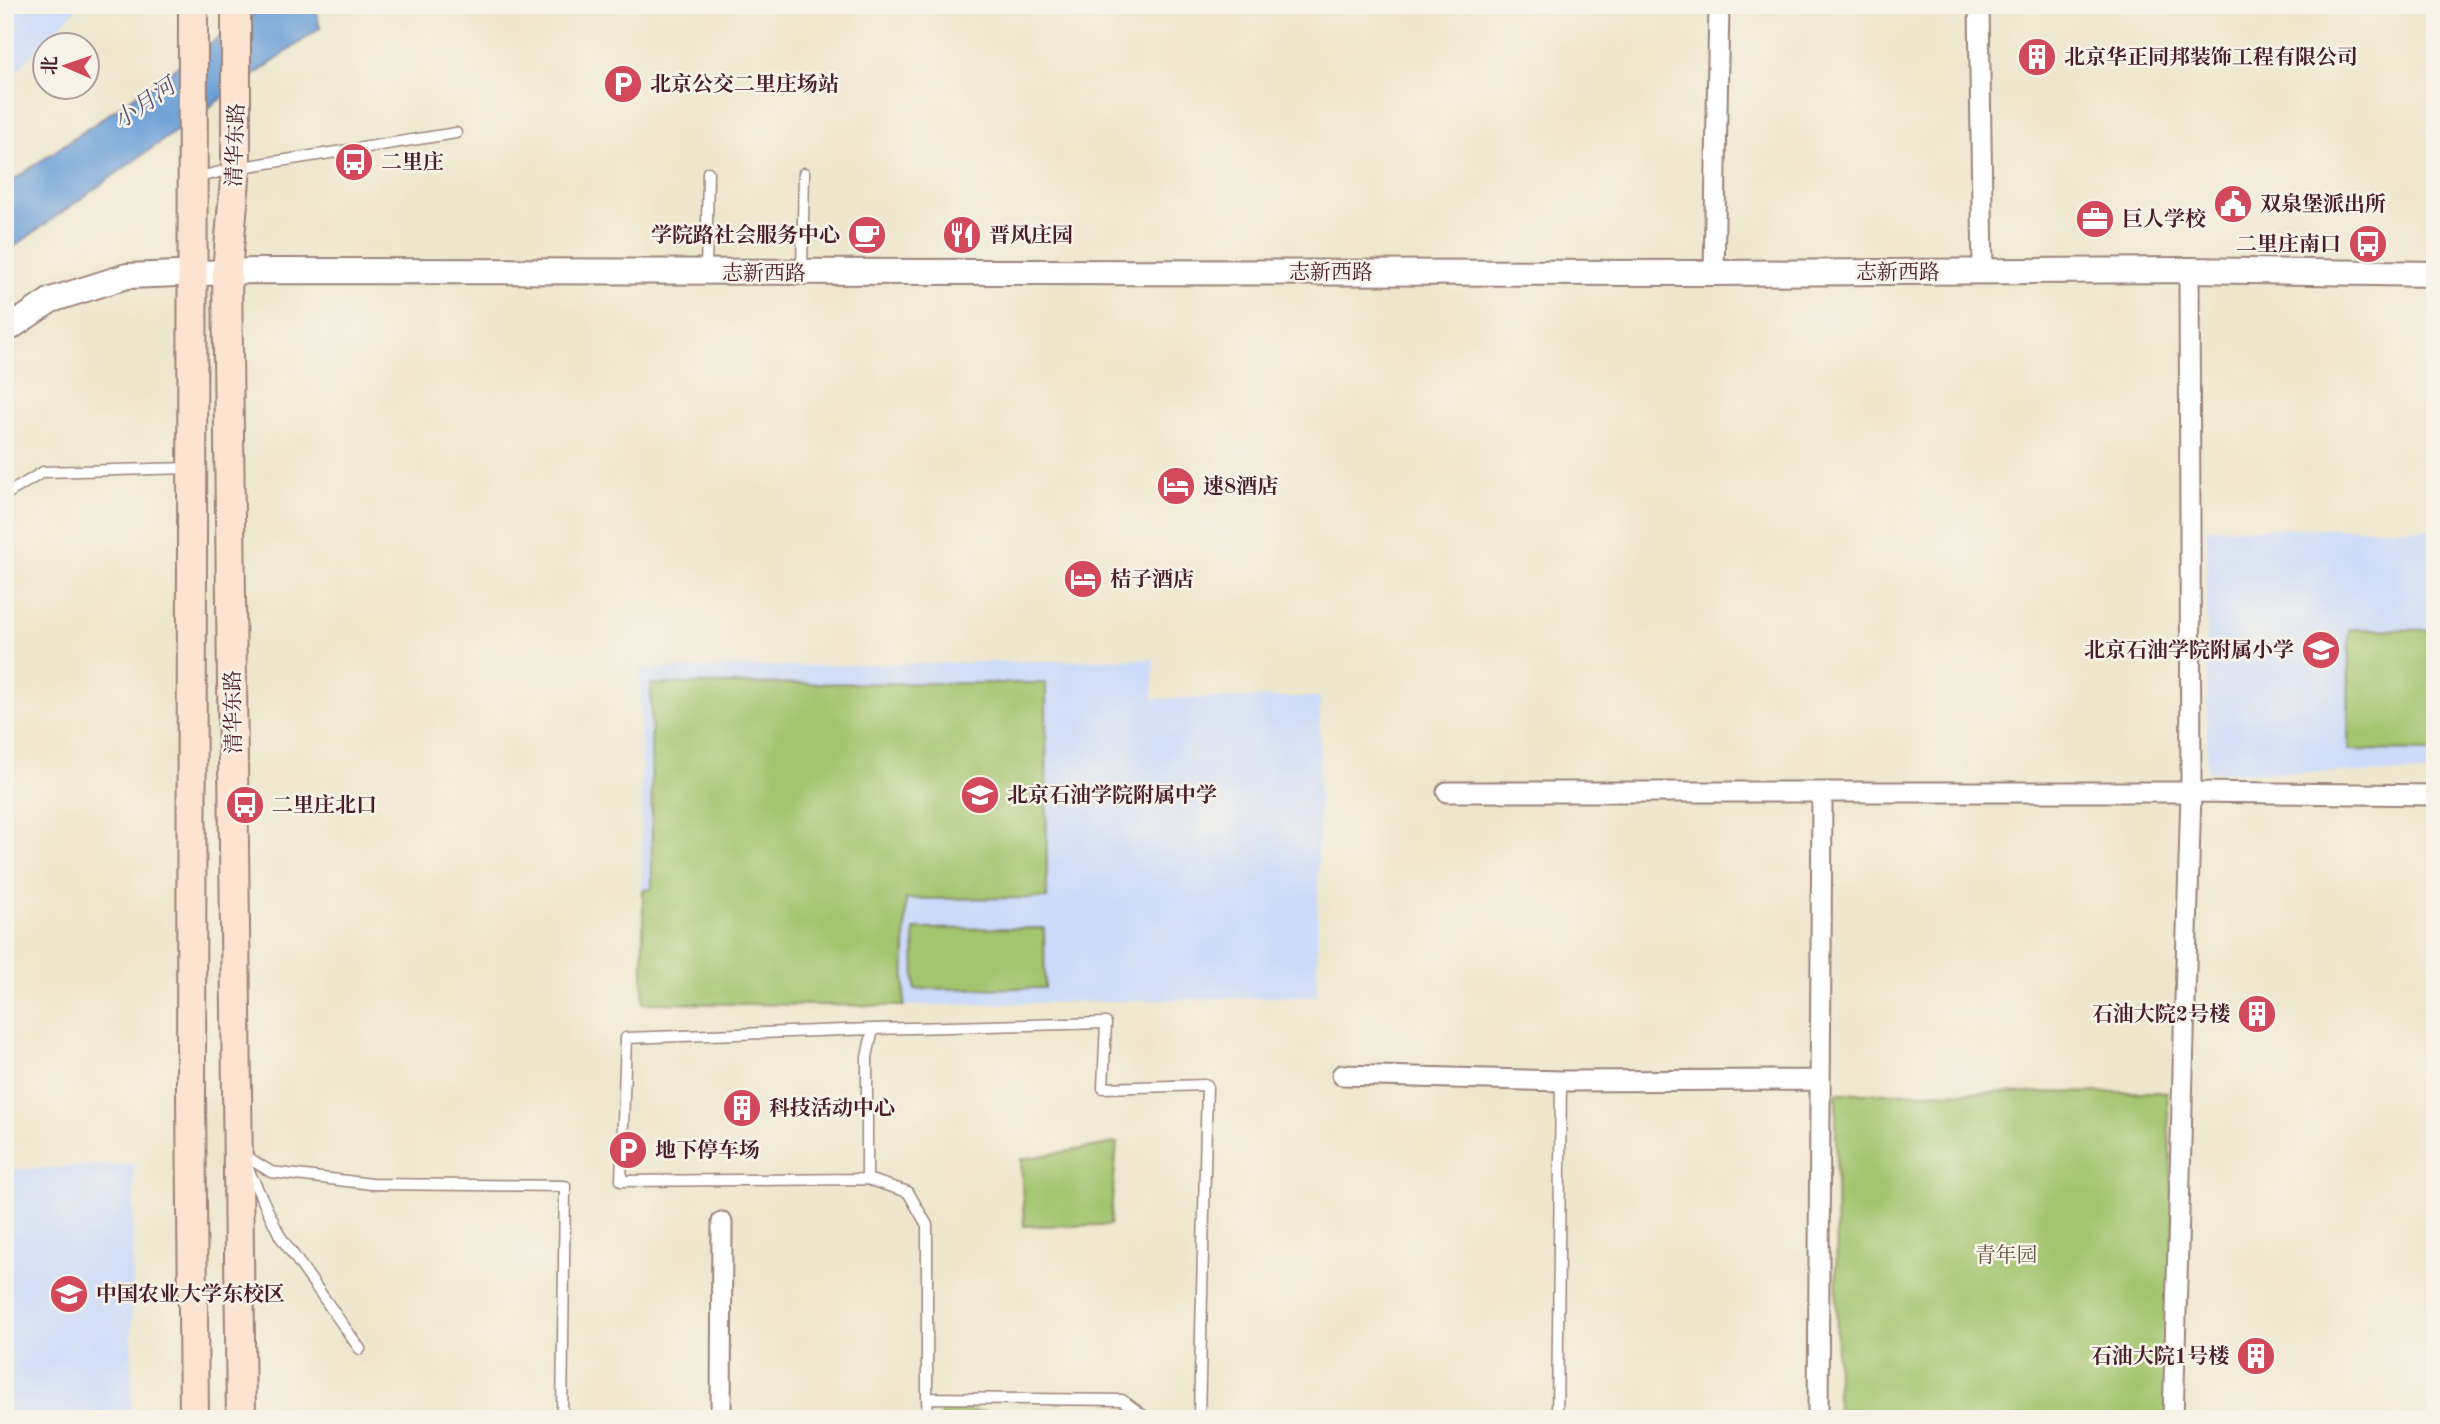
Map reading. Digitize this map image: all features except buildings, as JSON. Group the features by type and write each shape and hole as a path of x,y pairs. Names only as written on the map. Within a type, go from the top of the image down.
{"main road":[{"name":"清华东路","path":"193,5 191,1098 194,1419"},
{"name":"清华东路","path":"236,5 236,168 226,272 239,1098 241,1419"},
{"path":"191,1098 239,1098"}],"street":[{"path":"1714,273 1719,5"},
{"path":"1979,5 1983,271"},
{"path":"2173,1419 2191,792 2189,270"},
{"name":"志新西路","path":"5,331 51,300 127,276 192,272 1714,273 2189,270 2435,274"},
{"path":"1447,792 2191,792 2435,795"},
{"path":"1818,1419 1822,794"},
{"path":"1342,1075 1561,1081 1820,1080"},
{"path":"722,1222 722,1419"}],"lane":[{"path":"192,178 236,168 456,133"},
{"path":"706,273 708,172"},
{"path":"802,273 804,173"},
{"path":"5,495 43,472 193,468"},
{"path":"928,1419 927,1225 908,1192 867,1179 621,1181 626,1038 1106,1023 1103,1088 1207,1085 1199,1419"},
{"path":"867,1179 867,1057 873,1029"},
{"path":"1557,1419 1561,1081"},
{"path":"239,1152 280,1236 360,1349"},
{"path":"239,1152 271,1172 359,1182 565,1186 562,1419"},
{"path":"927,1398 1122,1400 1148,1419"}],"shaded area":[{"path":"5,5 80,5 54,32 32,32 32,55 5,83"},
{"name":"北京石油学院附属小学","path":"2207,528 2435,529 2435,773 2207,772"},
{"name":"北京石油学院附属中学","path":"1154,659 1153,699 1320,697 1317,996 904,1006 643,1003 640,669"},
{"name":"中国农业大学东校区","path":"134,1164 131,1419 5,1419 5,1170"}],"green space":[{"path":"2349,629 2435,630 2435,751 2348,750"},
{"path":"1046,683 1047,898 906,899 904,1006 643,1003 643,890 652,889 651,684"},
{"path":"1044,928 1045,988 915,989 914,929"},
{"name":"青年园","path":"2167,1092 2177,1287 2173,1419 1837,1419 1836,1093"},
{"path":"1117,1143 1110,1225 1024,1226 1021,1159"},
{"path":"941,1409 1090,1417 1114,1419 941,1419"}],"water":[{"name":"小月河","path":"266,5 315,5 320,28 5,253 5,186"}],"place":[{"name":"北京华正同邦装饰工程有限公司","path":"2037,57"},
{"name":"北京公交二里庄场站","path":"623,84"},
{"name":"二里庄","path":"354,162"},
{"name":"双泉堡派出所","path":"2233,204"},
{"name":"巨人学校","path":"2095,219"},
{"name":"学院路社会服务中心","path":"867,235"},
{"name":"晋风庄园","path":"962,235"},
{"name":"二里庄南口","path":"2368,244"},
{"name":"速8酒店","path":"1176,486"},
{"name":"桔子酒店","path":"1083,579"},
{"name":"北京石油学院附属小学","path":"2321,650"},
{"name":"北京石油学院附属中学","path":"980,795"},
{"name":"二里庄北口","path":"245,805"},
{"name":"石油大院2号楼","path":"2257,1014"},
{"name":"科技活动中心","path":"742,1108"},
{"name":"地下停车场","path":"628,1150"},
{"name":"中国农业大学东校区","path":"69,1294"},
{"name":"石油大院1号楼","path":"2256,1356"}]}
